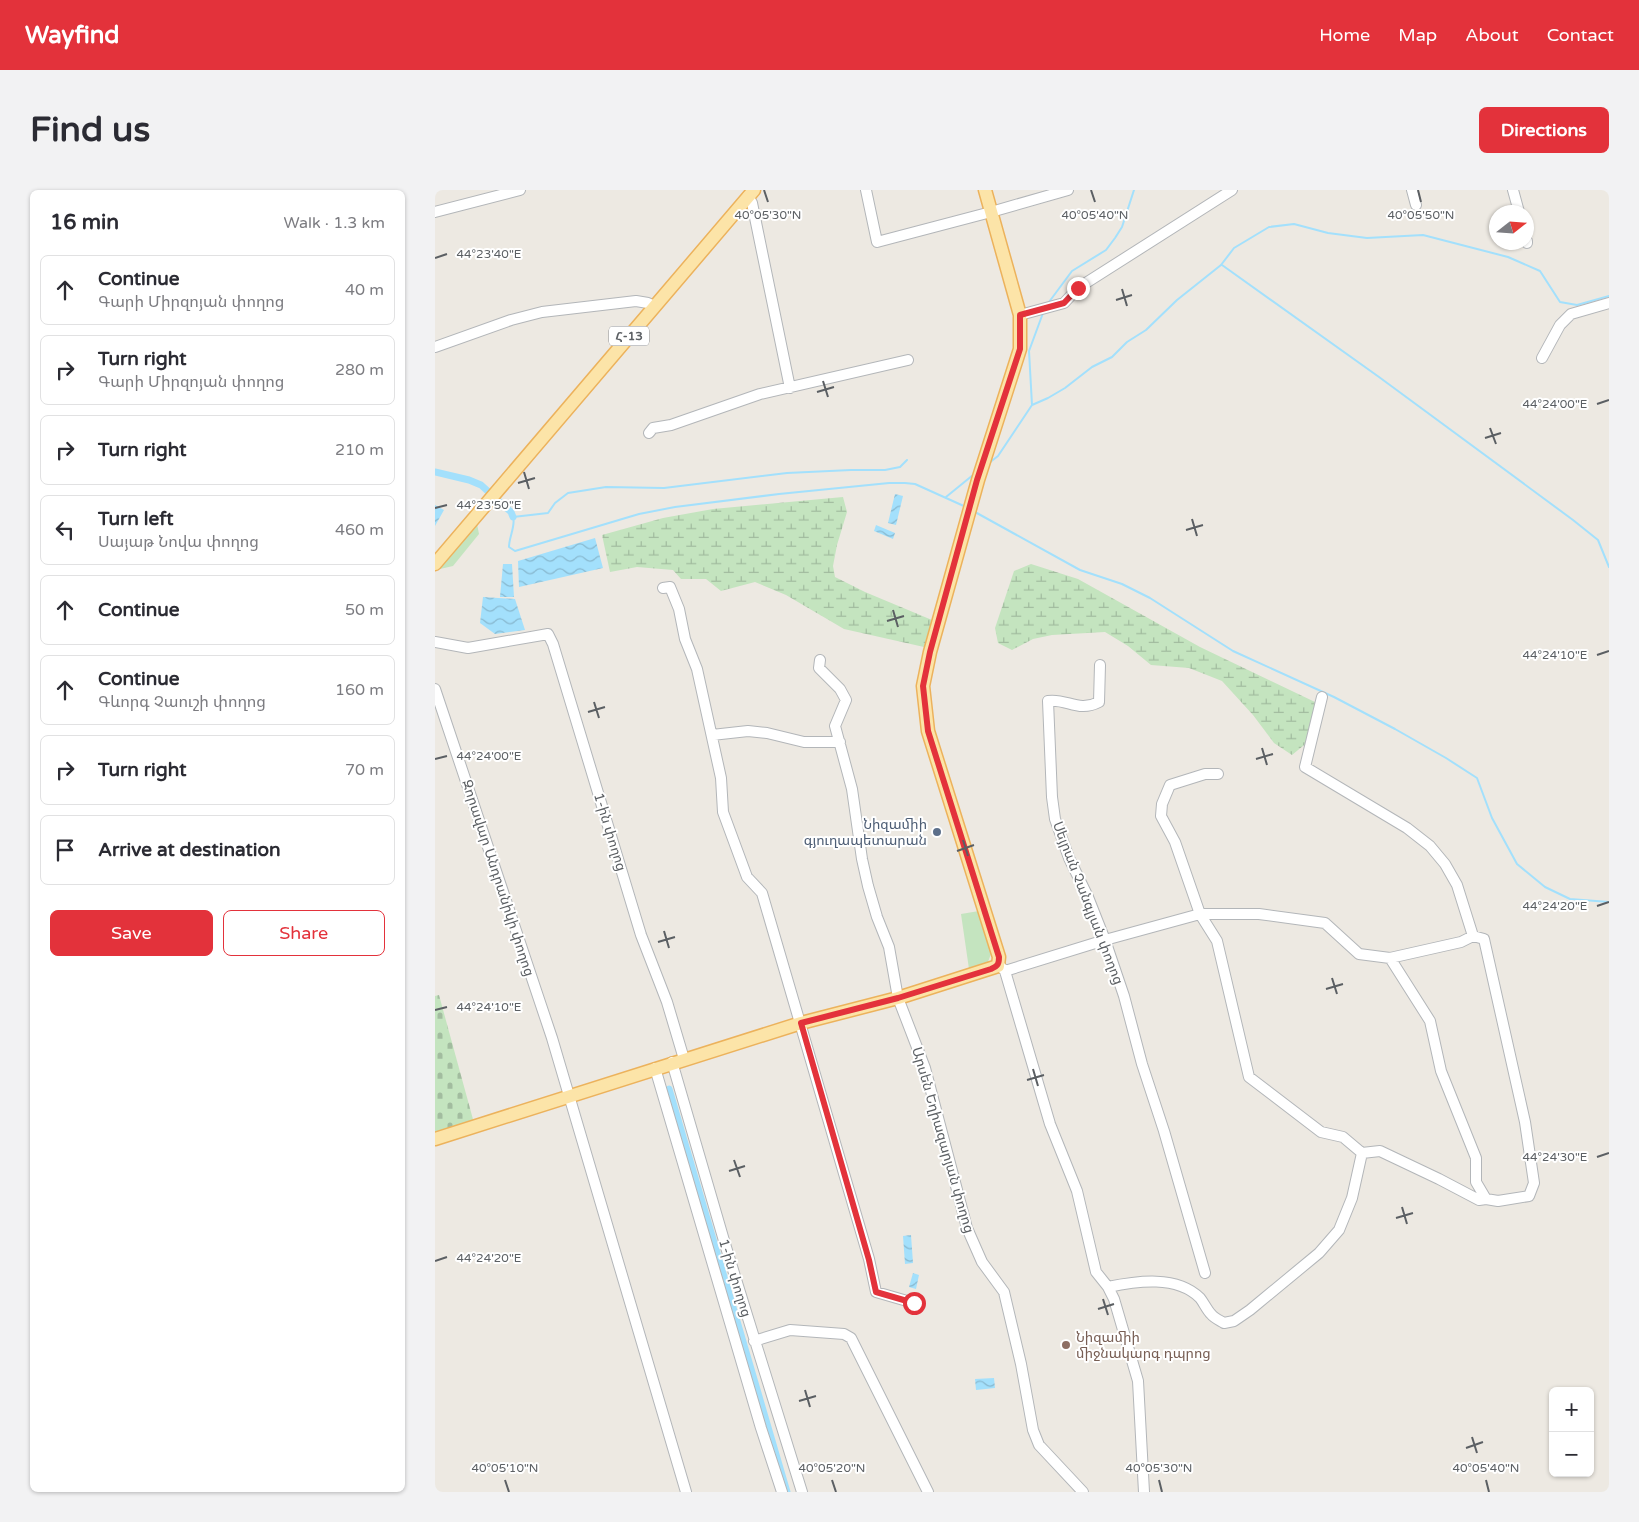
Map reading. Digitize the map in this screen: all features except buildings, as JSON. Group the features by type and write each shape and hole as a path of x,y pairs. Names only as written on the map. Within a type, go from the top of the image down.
{"main road":[{"path":"435,1139 801,1023 898,998 1001,968 928,731 923,686 930,652 977,480 1020,349 1020,315 985,190"},
{"name":"Հ-13","path":"435,564 751,193"}],"street":[{"path":"435,212 520,190"},
{"path":"867,190 877,242 1068,190"},
{"path":"1020,315 1053,304 1064,303 1078,288 1231,190"},
{"path":"1412,190 1416,205"},
{"path":"1513,190 1517,205"},
{"path":"751,193 790,388"},
{"path":"435,347 511,320 542,312 636,301 655,306"},
{"path":"1542,358 1560,325 1571,314 1609,303"},
{"path":"649,432 653,428 671,425 760,394 908,360"},
{"path":"663,588 670,587 679,609 685,639 697,669 713,735 721,778 723,812 747,877 761,893 801,1023 869,1260 876,1292 914,1303"},
{"name":"1-ին փողոց","path":"435,642 468,648 517,641 548,634 553,644 641,935 667,1002 678,1061 725,1244 802,1492"},
{"name":"Արսեն Եղիազարյան փողոց","path":"819,660 819,668 840,689 845,700 835,726 852,789 862,860 868,886 889,947 898,998 925,1068 967,1228 981,1262 1004,1292 1039,1445 1083,1492"},
{"name":"Սեյրան Չանգլյան փողոց","path":"1100,665 1099,702 1089,707 1068,705 1055,700 1048,701 1052,797 1055,819 1069,858 1088,897 1105,940 1124,996 1205,1273"},
{"name":"Զորավար Անդրանիկի փողոց","path":"435,689 552,1038 686,1492"},
{"path":"1322,698 1305,767 1407,828 1430,846 1445,864 1457,885 1473,936"},
{"path":"713,735 748,731 767,733 804,742 840,742"},
{"path":"1144,1492 1138,1381 1114,1299 1108,1287 1096,1272 1077,1191 1050,1124 1001,968 1200,914 1259,914 1325,923 1359,954 1391,958 1461,942 1473,936 1484,939 1525,1122 1534,1183 1529,1196 1498,1201 1479,1200 1380,1151 1362,1153 1343,1137 1321,1132 1249,1077 1217,941 1200,914 1175,842 1161,816 1162,804 1170,785 1205,774 1219,774"},
{"path":"1391,958 1430,1021 1441,1071 1476,1158 1476,1182 1486,1199"},
{"path":"655,1068 761,1428 782,1492"},
{"path":"1108,1287 1130,1282 1169,1283 1189,1290 1200,1299 1212,1315 1224,1323 1235,1321 1319,1253 1339,1230 1352,1198 1362,1153"},
{"path":"709,1249 725,1244"},
{"path":"754,1340 790,1330 844,1334 851,1338 928,1492"}],"green space":[{"path":"843,497 847,512 833,566 835,577 865,592 932,620 924,647 844,629 786,595 755,582 721,591 706,579 681,579 673,570 637,567 610,572 602,535 663,518 713,509"},
{"path":"477,524 479,534 453,566 440,569"},
{"path":"1031,564 1078,579 1200,647 1315,702 1309,741 1292,755 1274,743 1253,715 1222,681 1189,668 1151,665 1128,646 1105,632 1052,635 1033,639 1012,650 998,643 995,628 1014,571"},
{"path":"979,911 992,951 988,962 969,969 961,914"},
{"path":"439,995 474,1123 435,1136 435,996"}],"water":[{"path":"895,494 903,496 896,525 888,523"},
{"path":"435,505 444,510 435,526"},
{"path":"876,525 895,533 893,539 874,531"},
{"path":"595,538 603,568 519,587 518,561"},
{"path":"503,564 512,564 514,597 500,597"},
{"path":"483,597 515,599 525,630 495,634 480,623"},
{"path":"911,1235 913,1263 905,1264 903,1236"},
{"path":"913,1273 919,1275 916,1289 909,1287"},
{"path":"994,1378 995,1388 976,1390 975,1379"}],"waterway":[{"path":"1049,302 1072,271 1106,250 1122,227 1134,190"},
{"path":"1032,405 1065,388 1092,367 1112,357 1127,342 1146,330 1177,300 1221,265 1234,248 1269,227 1294,224 1328,233 1367,238 1423,235 1508,257 1540,271 1560,302 1577,305 1609,296"},
{"path":"1222,265 1379,377 1573,520 1598,540 1609,567"},
{"path":"989,463 998,456 1032,405 1029,351 1043,313"},
{"path":"907,460 900,467 885,470 787,473 664,488 606,487 568,493 555,503 548,513 513,517 514,524 509,547 515,551 639,514 675,507 889,483 915,484 966,507"},
{"path":"435,472 469,480 481,485 511,512 513,517"},
{"path":"946,497 973,475"},
{"path":"975,512 1080,570 1122,584 1150,598 1233,651 1334,697 1446,758 1477,778 1492,818 1517,864 1545,887 1570,899 1609,902"},
{"path":"669,1089 787,1492"}],"place":[{"name":"Նիզամիի գյուղապետարան","path":"937,832"},
{"name":"Նիզամիի միջնակարգ դպրոց","path":"1066,1345"}],"route":[{"path":"914,1303 876,1292 869,1260 801,1023 898,998 991,969 997,966 999,962 925,721 923,686 930,652 977,480 1020,349 1020,315 1053,304 1064,303 1078,288"}]}
